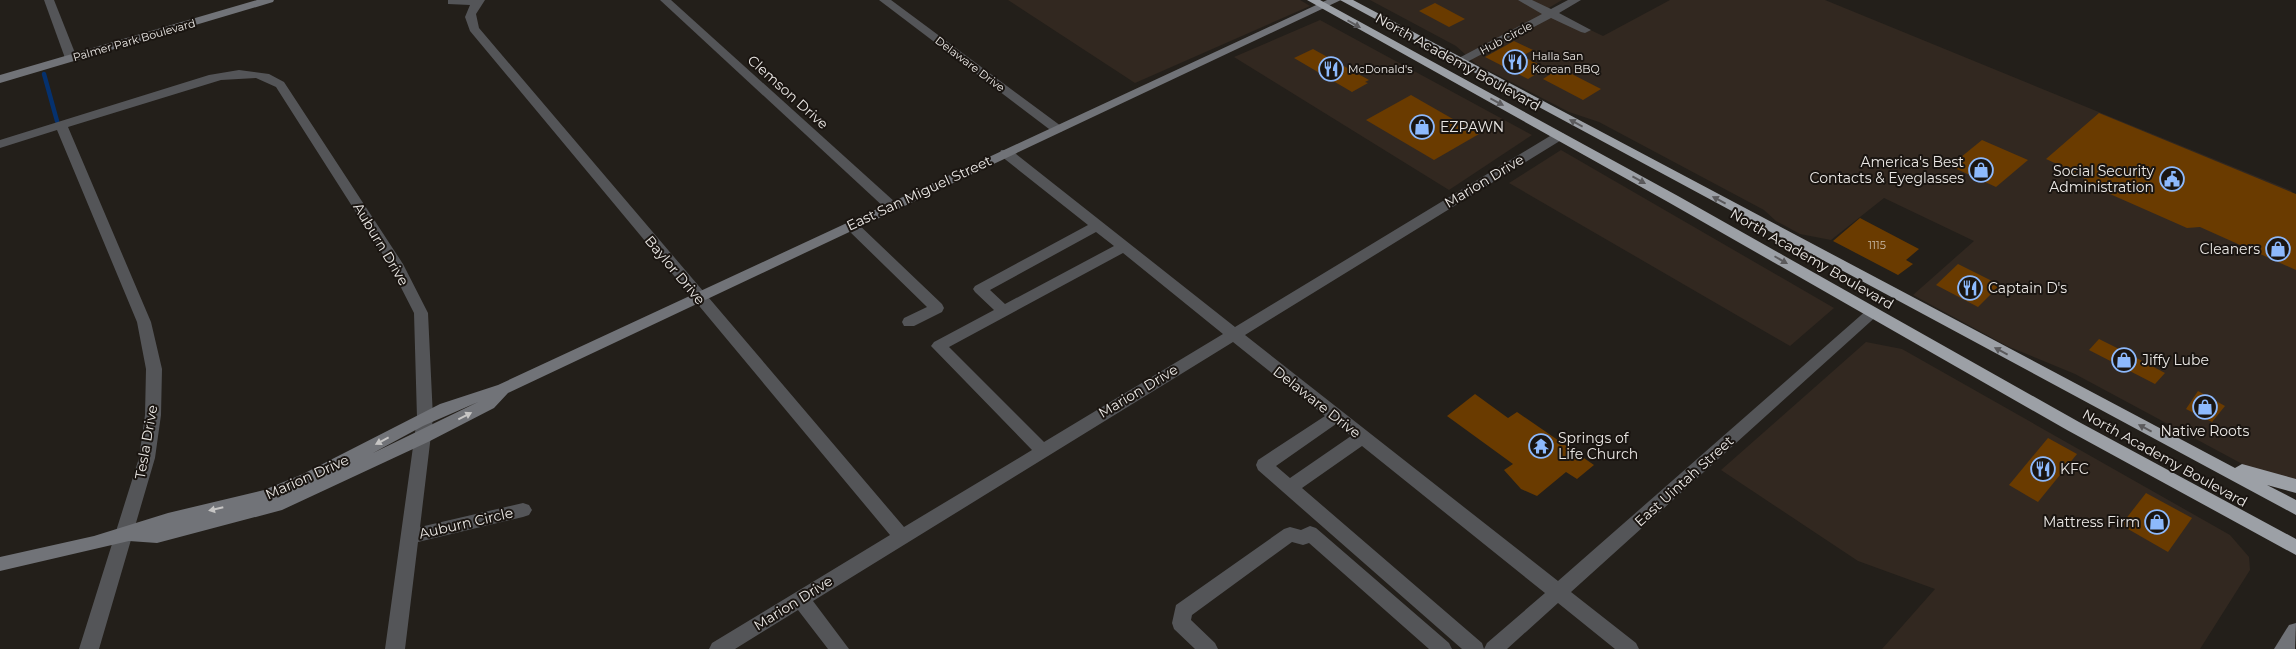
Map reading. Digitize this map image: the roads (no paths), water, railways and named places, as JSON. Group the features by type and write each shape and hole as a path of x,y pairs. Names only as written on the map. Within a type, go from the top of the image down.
{"highway":[{"name":"North Academy Boulevard","path":"1346,0 2296,508"},
{"name":"North Academy Boulevard","path":"1317,3 1559,136 2296,548"},
{"path":"2194,454 2264,478 2296,486"}],"street":[{"path":"50,0 71,58"},
{"name":"Palmer Park Boulevard","path":"0,79 269,0"},
{"name":"Clemson Drive","path":"665,0 891,206"},
{"name":"Delaware Drive","path":"884,0 1057,129"},
{"name":"East San Miguel Street","path":"425,418 482,394 504,389 1057,129 1317,3 1336,0"},
{"name":"Hub Circle","path":"1523,0 1585,30"},
{"name":"Hub Circle","path":"1461,62 1576,0"},
{"path":"452,2 479,1"},
{"name":"Baylor Drive","path":"479,1 470,12 469,18 474,29 901,536"},
{"name":"Auburn Drive","path":"0,144 181,87 228,75 264,76 280,85 396,264 421,313 425,418 408,537 395,649"},
{"name":"Tesla Drive","path":"61,125 144,322 154,369 153,415 147,458 89,649"},
{"name":"Marion Drive","path":"719,649 901,536 1559,136"},
{"name":"Delaware Drive","path":"1006,153 1629,649"},
{"path":"851,225 937,308 909,322"},
{"path":"1004,311 980,289 1097,226"},
{"path":"1042,450 939,346 1123,247"},
{"name":"East Uintah Street","path":"1495,649 1873,313"},
{"name":"East San Miguel Street","path":"422,438 488,404 504,389"},
{"path":"1336,416 1264,465 1475,649"},
{"name":"Marion Drive","path":"0,564 124,535 165,521 281,492 425,418"},
{"path":"1290,487 1362,437"},
{"name":"Marion Drive","path":"124,535 157,536 257,512 293,499 422,438"},
{"name":"Auburn Circle","path":"408,537 523,510"},
{"path":"1208,649 1181,623 1183,611 1290,534 1303,538 1310,533 1442,649"},
{"path":"800,599 839,649"},
{"path":"2284,649 2296,631"}],"waterway":[{"path":"44,74 57,121"}],"place":[{"name":"Halla San Korean BBQ","path":"1515,62"},
{"name":"McDonald's","path":"1331,69"},
{"name":"EZPAWN","path":"1422,127"},
{"name":"America's Best Contacts & Eyeglasses","path":"1981,170"},
{"name":"Social Security Administration","path":"2172,179"},
{"name":"Cleaners","path":"2278,249"},
{"name":"Captain D's","path":"1970,288"},
{"name":"Jiffy Lube","path":"2124,360"},
{"name":"Native Roots","path":"2205,407"},
{"name":"Springs of Life Church","path":"1541,446"},
{"name":"KFC","path":"2043,469"},
{"name":"Mattress Firm","path":"2157,522"}]}
